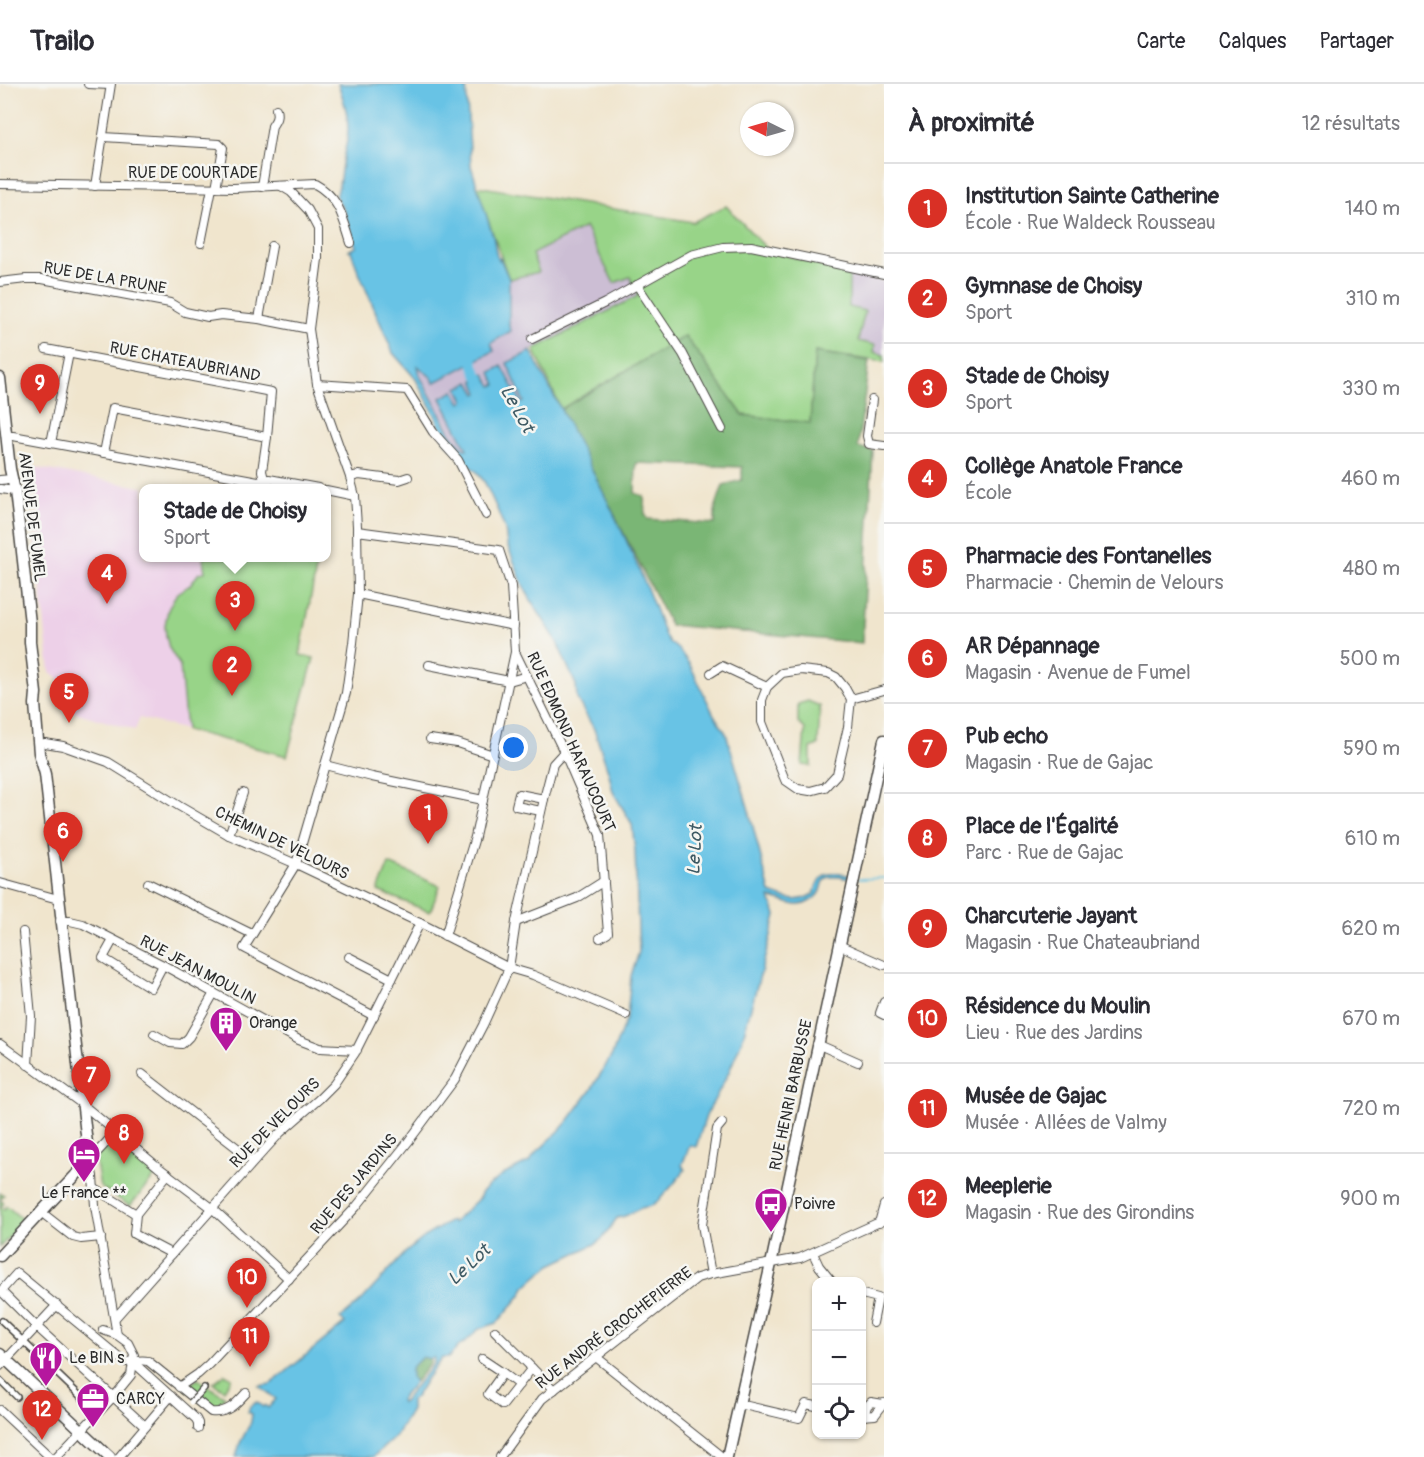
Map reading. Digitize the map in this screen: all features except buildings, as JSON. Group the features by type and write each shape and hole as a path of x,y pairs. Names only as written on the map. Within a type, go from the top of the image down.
{"main road":[{"name":"AVENUE DE FUMEL","path":"0,378 30,623 35,704 42,743 39,753 45,774 88,1161"},
{"name":"RUE HENRI BARBUSSE","path":"727,1457 884,740"},
{"path":"0,1256 88,1161"},
{"path":"2,1359 110,1457"}],"street":[{"path":"88,84 111,85 95,186"},
{"path":"262,187 272,126 278,115 276,109"},
{"path":"103,137 219,144 223,148 201,243"},
{"name":"RUE DE COURTADE","path":"0,184 214,188 315,184 327,190 339,206 351,243"},
{"path":"281,186 291,192 308,210 318,229 318,259 309,329 317,384 355,496 358,594 346,693 296,864 244,948 374,1016"},
{"path":"259,319 272,246"},
{"path":"532,339 692,255 723,247 751,246 884,274"},
{"name":"RUE DE LA PRUNE","path":"0,282 42,279 170,303 185,312 208,317 221,315 259,319 309,329"},
{"path":"637,285 683,354 722,429"},
{"name":"RUE CHATEAUBRIAND","path":"46,349 271,392 262,471 263,484"},
{"path":"51,443 69,353"},
{"path":"317,384 407,390 433,432 458,460 486,515"},
{"path":"872,400 867,436 869,444 884,446"},
{"path":"104,453 113,408 267,438"},
{"path":"6,436 258,482 269,479 294,484"},
{"path":"350,477 358,475 399,480 408,477"},
{"path":"0,480 12,479"},
{"path":"0,489 15,491"},
{"path":"331,491 355,496"},
{"name":"RUE EDMOND HARAUCOURT","path":"357,531 499,550 511,586 515,652 564,752 600,835 608,933 600,938"},
{"path":"358,594 514,626"},
{"path":"445,936 475,837 515,652"},
{"path":"429,665 509,681 527,676"},
{"path":"711,673 722,666 767,687"},
{"path":"801,670 821,671 836,677 851,699 848,727 837,774 825,787 810,791 798,789 785,780 762,722 762,700 767,687 782,674 801,670"},
{"path":"851,699 884,690"},
{"path":"430,740 457,743 493,755"},
{"name":"CHEMIN DE VELOURS","path":"42,743 63,746 108,762 229,835 296,864 509,968 532,975 626,1015"},
{"name":"RUE DES JARDINS","path":"179,1387 209,1364 356,1207 455,1079 509,968 516,922 544,799 553,764 564,752"},
{"path":"325,765 483,800"},
{"path":"229,835 243,793"},
{"path":"541,811 516,806 519,794 544,799"},
{"path":"516,922 577,898 604,881"},
{"path":"0,883 58,899"},
{"path":"148,883 252,934"},
{"name":"RUE JEAN MOULIN","path":"60,921 83,924 299,1040 320,1048 357,1050"},
{"name":"RUE DE VELOURS","path":"115,1318 280,1133 334,1084 357,1050 420,923"},
{"path":"23,932 31,1016 28,1065"},
{"path":"113,939 103,958 151,988 163,965"},
{"path":"839,945 884,965"},
{"path":"350,957 392,979"},
{"path":"153,1034 170,1043 182,1044 214,993"},
{"path":"884,1002 880,1013 884,1015"},
{"path":"0,1044 82,1104 212,1208 289,1279"},
{"path":"818,1044 858,1062"},
{"path":"142,1074 254,1161"},
{"path":"711,1274 702,1225 717,1130 722,1123"},
{"path":"116,1132 88,1161 93,1176 95,1206 117,1335"},
{"path":"168,1174 135,1216 134,1234 172,1254"},
{"path":"95,1189 135,1216"},
{"path":"881,1222 884,1205"},
{"path":"41,1212 73,1237 81,1239 101,1237"},
{"name":"RUE ANDRÉ CROCHEPIERRE","path":"500,1457 542,1399 697,1278 800,1258 881,1222"},
{"path":"813,1253 819,1266 829,1277"},
{"path":"146,1426 0,1292 17,1273 96,1340 171,1396 188,1405 198,1423 198,1428"},
{"path":"866,1295 881,1299 873,1323"},
{"path":"2,1359 23,1342 57,1305"},
{"path":"2,1322 98,1413"},
{"path":"56,1457 131,1375 134,1354 128,1343 117,1335 103,1330"},
{"path":"495,1331 554,1390"},
{"path":"596,1357 722,1457"},
{"path":"482,1359 519,1385"},
{"path":"132,1366 140,1360 148,1361 211,1412 219,1413 233,1407 246,1393"},
{"path":"503,1374 488,1394 503,1405 532,1368"},
{"path":"0,1380 17,1397"},
{"path":"188,1405 204,1388"},
{"path":"119,1457 171,1396"},
{"path":"866,1416 875,1415 884,1403"},
{"path":"739,1404 799,1418 806,1404 812,1405"},
{"path":"0,1410 50,1457"}],"shaded area":[{"path":"585,227 614,282 630,277 638,296 507,363 524,402 522,403 491,372 496,385 492,386 474,380 480,393 477,394 458,388 464,401 461,403 442,397 468,449 464,449 451,434 439,413 420,376 417,365 432,379 494,351 490,343 511,331 509,327 509,279 539,272 532,254"},
{"path":"849,273 884,281 884,355 874,352 875,345 858,341 849,307 847,291"},
{"path":"33,467 139,487 139,562 204,562 205,573 199,573 190,585 178,593 168,610 174,657 180,666 186,730 140,718 135,730 64,709 62,686 58,678 50,672 35,535 41,534"}],"green space":[{"path":"476,186 693,222 726,206 768,250 849,273 849,307 865,311 858,341 875,345 874,352 884,355 884,362 815,352 810,423 743,415 685,336 561,409 534,349 638,296 630,277 614,283 585,227 532,254 539,272 509,279"},
{"path":"685,336 743,415 810,423 815,352 869,361 858,447 873,451 862,643 670,625 561,409","holes":["636,463 742,467 742,480 723,485 715,509 715,524 648,519 645,514 644,496 635,493"]},
{"path":"204,562 317,562 300,655 314,658 287,756 186,730 180,666 169,648 165,625 168,610 174,598 190,585 199,573 205,572"},
{"path":"808,701 820,706 818,745 811,748 811,766 802,765 805,729 798,723 798,704"},
{"path":"389,864 440,886 430,912 378,891"},
{"path":"115,1135 159,1171 130,1206 100,1187 95,1157"},
{"path":"0,1200 4,1203 1,1207 4,1209 7,1206 24,1221 0,1247"},
{"path":"422,1357 430,1359 431,1362 415,1382 411,1377 411,1368"},
{"path":"225,1374 232,1378 224,1390 213,1383"},
{"path":"198,1379 225,1397 218,1406 205,1404 185,1388"}],"water":[{"path":"338,84 466,84 471,166 497,256 509,279 509,327 511,331 491,343 494,351 434,383 432,378 418,366 420,376 451,434 464,449 467,449 441,398 454,391 461,403 464,401 458,388 470,382 477,394 479,393 474,380 485,374 492,386 496,385 491,372 502,366 522,403 524,402 507,363 531,351 620,527 665,636 690,665 714,715 726,733 770,893 797,900 814,894 818,884 827,874 843,874 851,876 851,879 827,878 817,896 801,905 770,898 776,915 742,1040 729,1072 706,1116 696,1147 690,1145 682,1165 685,1170 659,1200 651,1206 617,1218 603,1238 595,1244 551,1265 525,1287 522,1294 497,1323 479,1329 448,1358 442,1358 411,1401 411,1410 395,1437 373,1457 236,1457 240,1443 251,1422 252,1414 248,1412 250,1406 257,1402 268,1408 276,1399 259,1386 271,1384 345,1323 340,1319 362,1300 406,1252 427,1235 451,1221 453,1223 488,1186 503,1175 529,1162 568,1121 591,1090 612,1055 627,1017 631,976 639,952 632,824 613,792 594,729 577,699 576,685 555,638 523,585 507,544 505,529 485,483 478,473 446,442 435,415 415,378 393,353 349,250 356,247 344,211 336,197 348,133 346,112","holes":["422,1357 430,1359 434,1357 434,1363 401,1403 400,1400 415,1382 411,1377 411,1368"]}],"waterway":[{"name":"Le Lot","path":"470,350 475,369 486,388"},
{"path":"858,879 884,878"}],"place":[{"name":"Charcuterie Jayant","path":"40,414"},
{"name":"Collège Anatole France","path":"107,604"},
{"name":"Stade de Choisy","path":"235,631"},
{"name":"Gymnase de Choisy","path":"232,696"},
{"name":"Pharmacie des Fontanelles","path":"69,723"},
{"name":"Institution Sainte Catherine","path":"428,844"},
{"name":"AR Dépannage","path":"63,862"},
{"name":"Orange","path":"226,1052"},
{"name":"Pub echo","path":"91,1106"},
{"name":"Place de l'Égalité","path":"124,1164"},
{"name":"Le France **","path":"84,1183"},
{"name":"Poivre","path":"771,1233"},
{"name":"Résidence du Moulin","path":"247,1308"},
{"name":"Musée de Gajac","path":"250,1367"},
{"name":"Le BIN s","path":"46,1387"},
{"name":"CARCY","path":"93,1428"},
{"name":"Meeplerie","path":"42,1440"}]}
